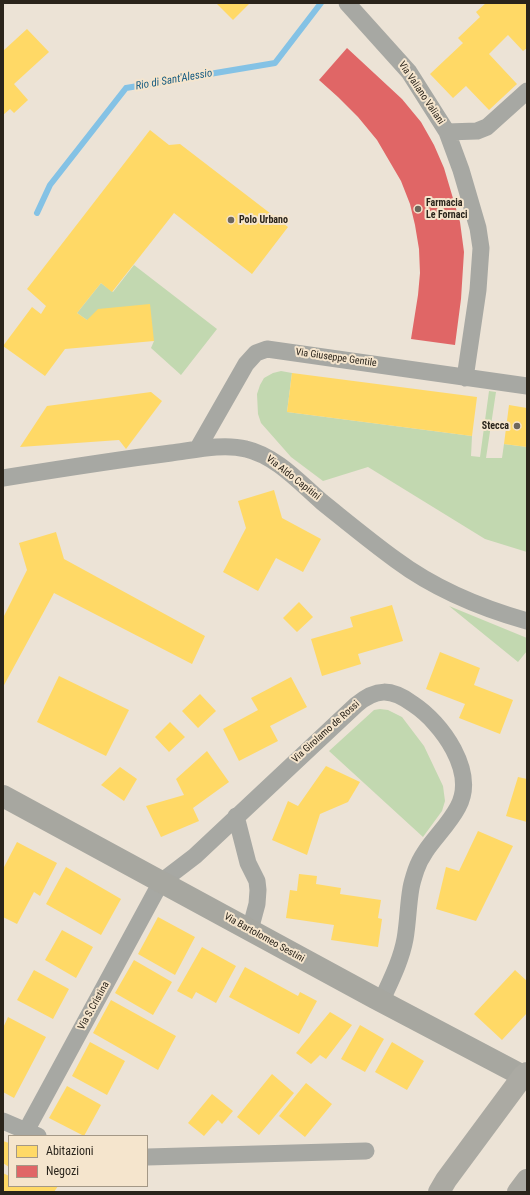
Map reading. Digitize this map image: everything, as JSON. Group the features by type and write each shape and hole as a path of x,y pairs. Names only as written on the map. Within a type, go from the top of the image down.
{"main road":[{"name":"Via Bartolomeo Sestini","path":"3,796 381,1002 526,1075"},
{"path":"439,1192 526,1075"},
{"path":"518,1192 527,1180"}],"street":[{"name":"Via Valiano Valiani","path":"346,3 409,72 447,132 477,131 487,127 527,91"},
{"path":"447,132 473,209 481,248 478,290 465,378"},
{"name":"Via Giuseppe Gentile","path":"198,448 246,364 261,351 273,349 527,386"},
{"name":"Via Aldo Capitini","path":"3,478 198,448 234,447 258,452 277,463 373,543 396,561 422,578 452,594 527,621"},
{"name":"Via Girolamo de Rossi","path":"161,882 195,856 333,725 367,696 378,692 388,692 400,696 419,707 449,743 460,762 463,774 463,792 458,807 426,849 418,865 411,887 405,941 400,959 381,1002"},
{"path":"236,816 248,863 257,881 257,904 250,930"},
{"name":"Via S.Cristina","path":"32,1133 161,882"},
{"path":"3,1121 32,1133"},
{"path":"148,1157 366,1151"}],"green space":[{"path":"134,265 217,329 181,375 151,348 154,341 87,320 77,313 101,283 113,292"},
{"path":"281,371 292,373 287,412 472,436 471,456 480,457 489,391 496,392 486,458 502,458 504,444 527,447 527,552 485,539 368,467 323,481 291,457 261,423 258,414 257,394 260,385 264,378"},
{"path":"449,606 527,638 527,651 518,662"},
{"path":"374,710 388,710 402,717 424,746 443,786 445,801 442,811 423,837 329,751"}],"building: Abitazioni":[{"path":"216,3 250,3 233,20"},
{"path":"486,3 527,3 527,48 523,51 508,35 489,54 517,84 489,110 466,86 453,98 430,74 463,43 458,38 480,17 476,12"},
{"path":"27,29 49,52 14,84 28,100 14,113 10,109 3,115 3,51"},
{"name":"Polo Urbano","path":"150,130 169,145 180,144 288,227 252,274 174,213 112,292 101,283 77,313 87,320 98,309 150,304 154,341 65,349 45,376 3,346 32,307 41,314 46,306 27,289"},
{"path":"292,373 477,397 472,436 287,412"},
{"path":"151,392 162,401 126,449 119,440 20,447 47,406"},
{"name":"Stecca","path":"509,405 527,408 527,447 504,444"},
{"path":"274,490 282,518 321,539 303,572 276,558 258,591 223,572 246,528 238,501"},
{"path":"56,532 64,559 205,636 192,664 54,593 3,687 3,618 27,570 19,543"},
{"path":"299,602 313,617 297,632 283,618"},
{"path":"392,605 403,641 358,654 361,664 322,676 311,639 353,627 350,617"},
{"path":"440,652 480,668 474,685 513,700 500,734 459,718 465,704 426,689"},
{"path":"59,676 129,710 106,756 37,722"},
{"path":"291,677 307,707 270,726 278,741 239,761 223,729 258,710 251,698"},
{"path":"200,694 216,711 198,728 182,711"},
{"path":"170,722 185,737 169,752 155,737"},
{"path":"207,751 229,782 193,808 199,821 161,837 146,806 184,795 176,779"},
{"path":"326,766 360,782 348,802 320,814 307,855 272,840 288,801 298,806"},
{"path":"120,767 137,779 124,801 101,785"},
{"path":"518,777 527,779 527,822 506,816"},
{"path":"478,831 513,846 476,921 436,909 446,867 459,871"},
{"path":"17,842 57,863 40,896 34,892 17,924 3,917 3,869"},
{"path":"66,867 121,899 101,935 46,904"},
{"path":"299,874 317,876 316,884 341,888 340,894 381,900 378,918 382,919 378,947 331,940 334,925 286,918 290,890 297,891"},
{"path":"158,917 195,937 175,975 138,954"},
{"path":"62,930 93,947 76,978 45,960"},
{"path":"202,947 236,966 216,1003 196,992 192,999 177,991"},
{"path":"134,960 172,982 153,1015 115,993"},
{"path":"245,967 298,996 300,992 317,1001 299,1034 229,997"},
{"path":"34,970 69,989 53,1019 17,1000"},
{"path":"515,970 527,981 527,1013 502,1040 474,1014"},
{"path":"111,1000 176,1036 158,1070 93,1033"},
{"path":"330,1012 352,1025 326,1059 320,1055 311,1064 296,1053"},
{"path":"8,1017 46,1037 14,1098 3,1092 3,1028"},
{"path":"360,1025 384,1039 365,1072 341,1059"},
{"path":"90,1042 125,1061 107,1095 72,1076"},
{"path":"392,1042 424,1061 407,1090 375,1072"},
{"path":"272,1074 294,1093 259,1135 237,1117"},
{"path":"306,1083 332,1104 305,1137 279,1116"},
{"path":"67,1086 101,1105 85,1135 49,1118"},
{"path":"212,1094 233,1111 222,1124 218,1120 204,1136 188,1123"},
{"path":"3,1141 8,1143 8,1166 3,1163"},
{"path":"3,1173 8,1176 8,1187 57,1187 54,1192 3,1192"}],"building: Negozi":[{"path":"347,48 402,99 421,122 434,145 444,168 460,222 464,252 461,299 455,345 411,339 420,273 419,249 410,204 401,181 377,140 358,117 319,80"}],"waterway":[{"name":"Rio di Sant'Alessio","path":"37,213 50,185 126,88 275,63 321,3"}],"place":[{"name":"Farmacia Le Fornaci","path":"418,209"},
{"name":"Polo Urbano","path":"231,220"},
{"name":"Stecca","path":"517,426"}]}
